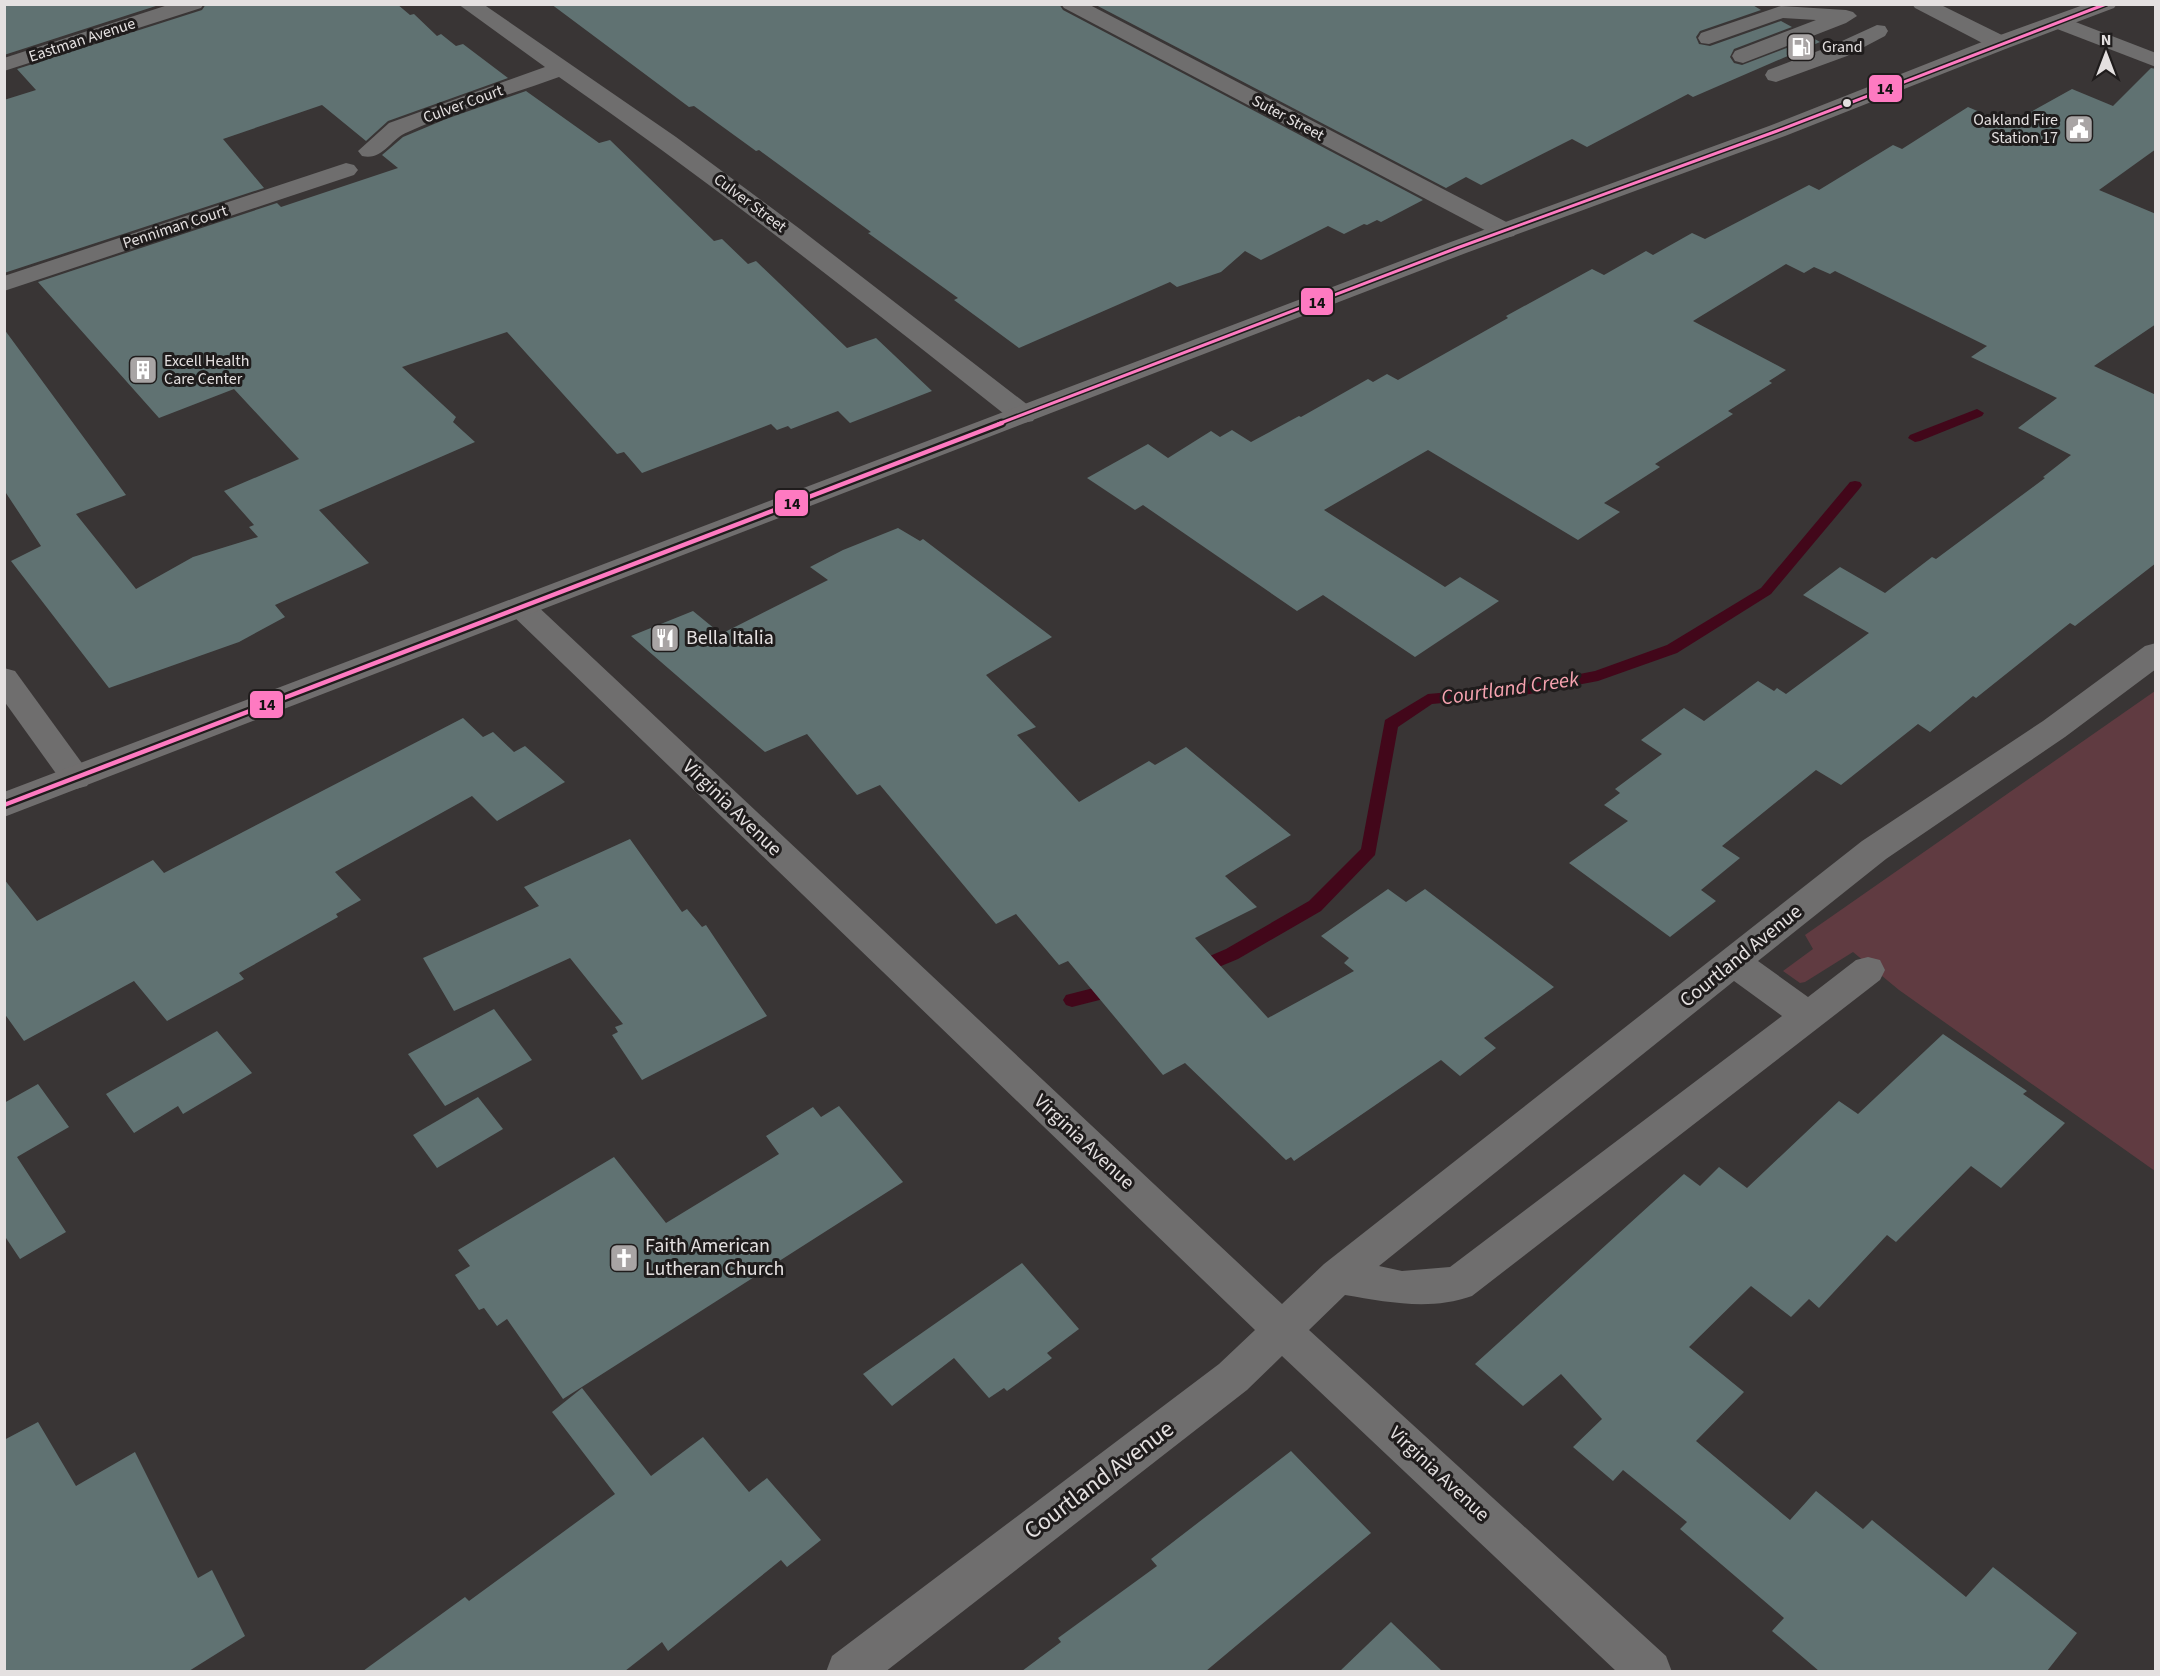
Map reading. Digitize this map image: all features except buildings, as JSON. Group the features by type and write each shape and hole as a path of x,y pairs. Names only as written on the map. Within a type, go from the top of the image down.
{"main road":[{"path":"4,805 1505,231 1777,131 2000,43 2107,4"}],"street":[{"name":"Eastman Avenue","path":"4,65 194,4"},
{"name":"Culver Street","path":"468,4 668,142 782,227 1023,415"},
{"name":"Suter Street","path":"1071,4 1505,231"},
{"path":"1922,4 2000,43"},
{"path":"1709,38 1780,12 1846,16 1743,56"},
{"path":"2061,21 2156,61"},
{"path":"1776,75 1839,51 1877,31"},
{"name":"Culver Court","path":"370,151 397,128 563,68"},
{"name":"Penniman Court","path":"4,284 346,170"},
{"name":"Virginia Avenue","path":"522,608 1282,1330 1650,1671"},
{"name":"Courtland Avenue","path":"848,1671 1233,1377 1338,1276 1874,850 2054,729 2156,653"},
{"path":"9,692 75,778"},
{"path":"1734,962 1808,1016"},
{"path":"1338,1276 1402,1288 1458,1284 1868,970"}],"shaded area":[{"path":"2155,691 2155,1171 1899,990 1853,952 1805,982 1800,983 1783,971 1813,949 1805,935"}],"waterway":[{"name":"Courtland Creek","path":"1915,438 1977,413"},
{"name":"Courtland Creek","path":"1197,969 1232,954 1315,906 1369,851 1391,724 1428,699 1518,691 1598,676 1672,649 1766,591 1855,485"},
{"name":"Courtland Creek","path":"1072,1000 1117,989"}],"transit line":[{"name":"14","path":"4,805 1457,248 1777,131 2106,4"}],"place":[{"name":"Grand","path":"1801,47"},
{"name":"Oakland Fire Station 17","path":"2079,129"},
{"name":"Excell Health Care Center","path":"143,370"},
{"name":"Bella Italia","path":"665,638"},
{"name":"Faith American Lutheran Church","path":"624,1258"}]}
